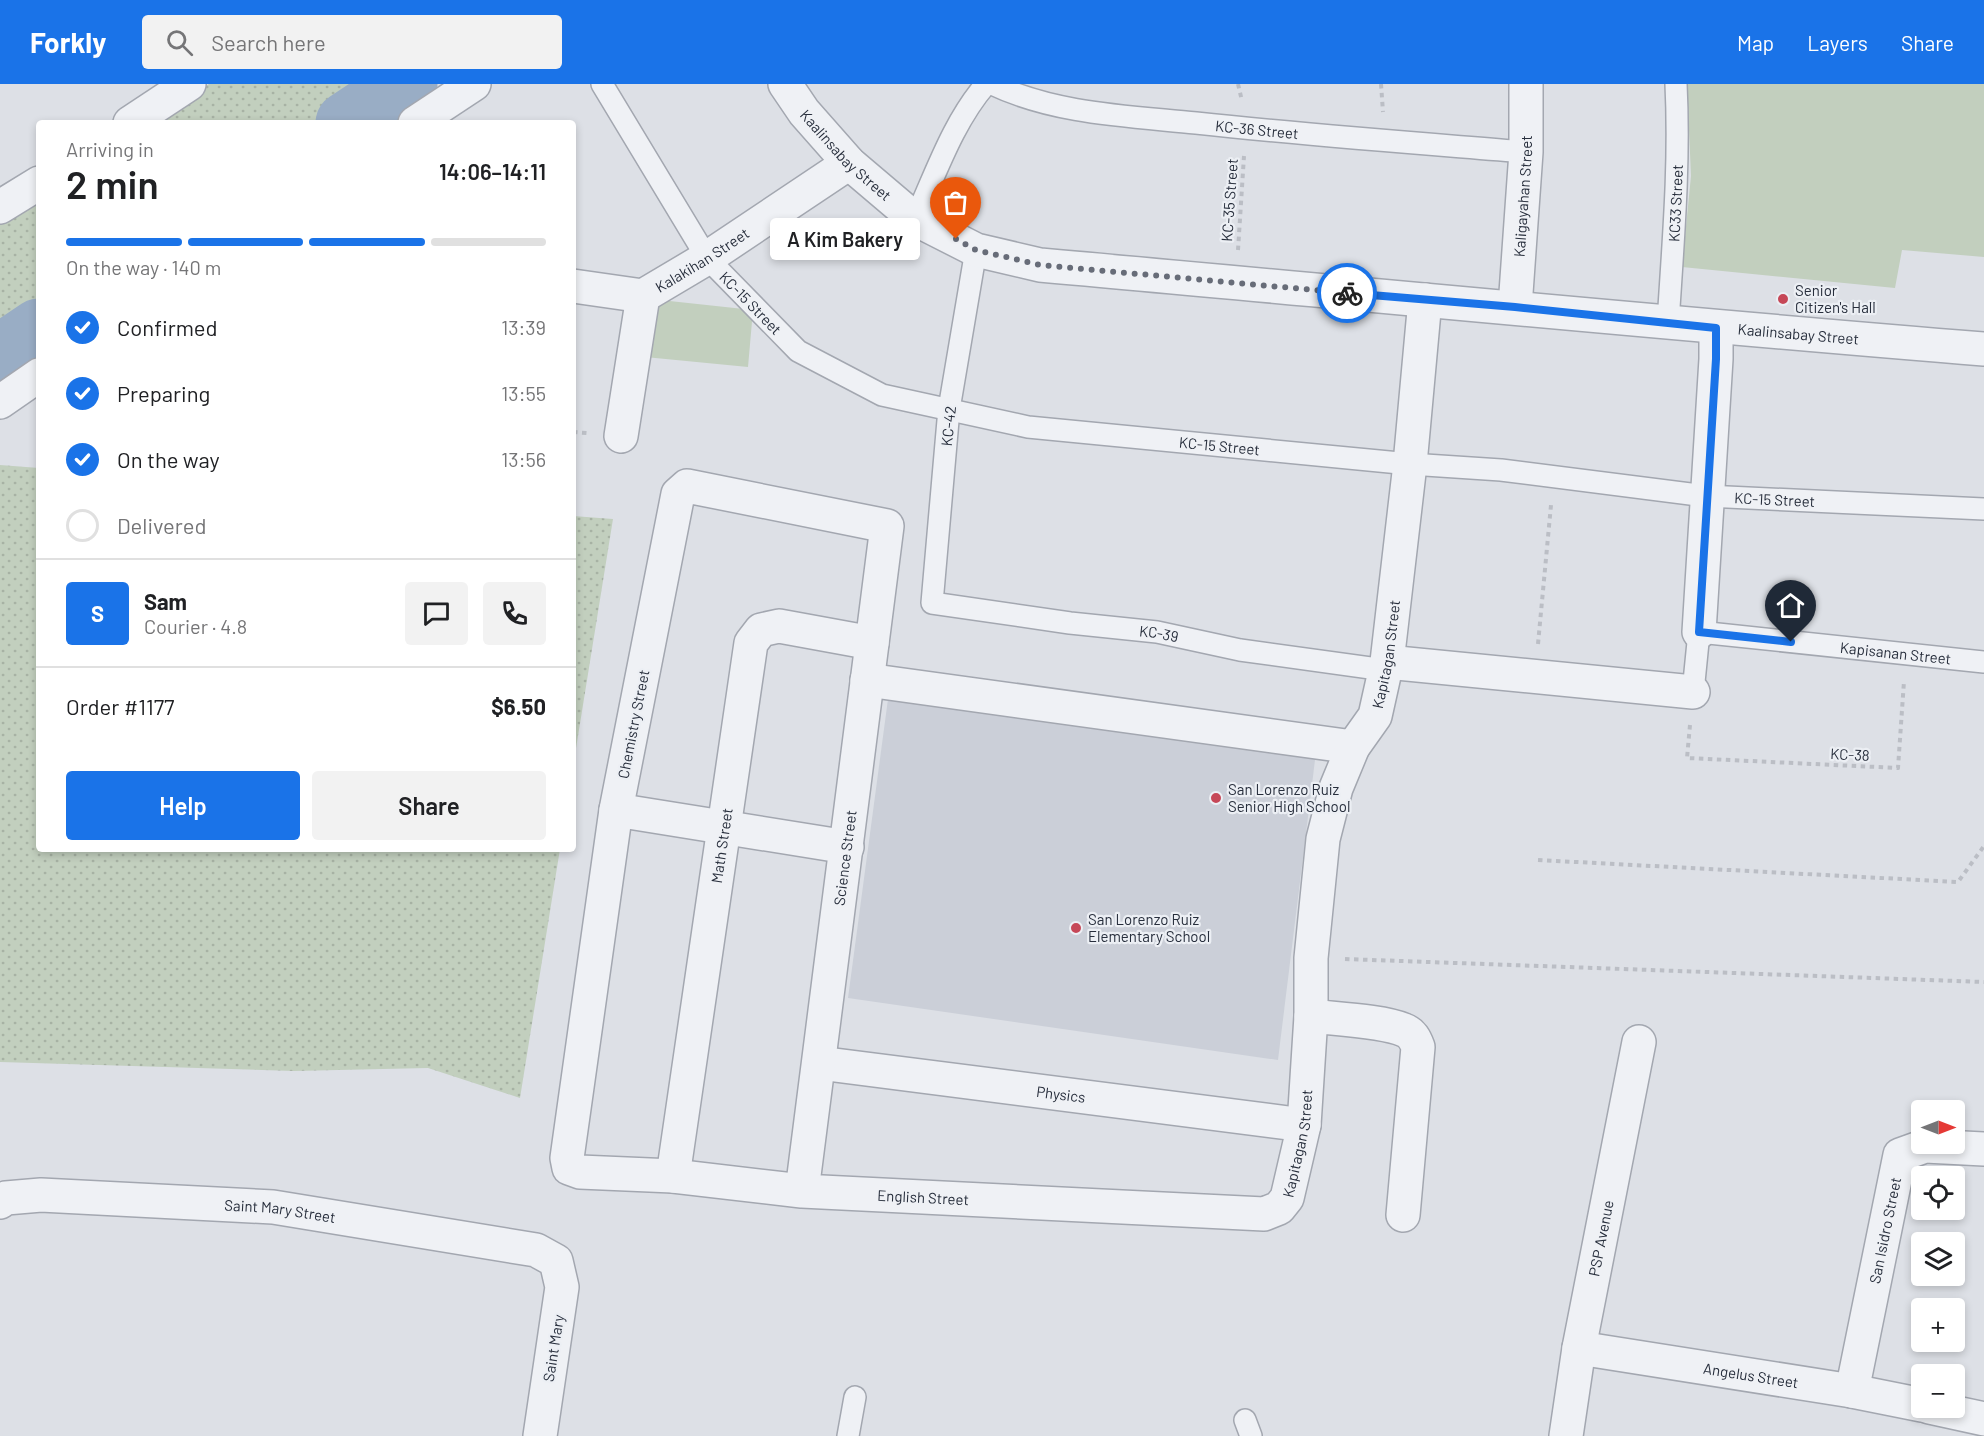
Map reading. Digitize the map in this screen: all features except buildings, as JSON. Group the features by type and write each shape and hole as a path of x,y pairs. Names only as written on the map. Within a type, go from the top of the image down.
{"street":[{"path":"135,120 189,84"},
{"path":"420,120 474,84"},
{"name":"Kaalinsabay Street","path":"784,84 804,112 849,163 915,219 976,250 1040,265 1515,307 1716,328 1984,349"},
{"name":"Kaligayahan Street","path":"1515,307 1526,152 1526,84"},
{"name":"Kalakihan Street","path":"576,286 643,296 707,258 849,163"},
{"path":"0,207 36,185"},
{"path":"621,436 643,296"},
{"name":"Kapitagan Street","path":"1279,1208 1287,1198 1304,1125 1311,1016 1311,958 1323,839 1336,788 1353,747 1375,716 1386,666 1410,464 1425,300"},
{"path":"1699,632 1716,328"},
{"path":"0,402 36,377"},
{"name":"Chemistry Street","path":"569,1168 567,1158 616,810 678,494 687,486 887,526"},
{"name":"Science Street","path":"802,1191 887,526"},
{"name":"Math Street","path":"673,1176 751,643 761,630 779,626 872,643"},
{"path":"1386,666 1693,692"},
{"path":"867,680 1353,747"},
{"path":"616,810 847,847"},
{"path":"1311,1016 1390,1026 1406,1030 1414,1037 1418,1047 1403,1215"},
{"name":"PSP Avenue","path":"1566,1436 1579,1348 1639,1042"},
{"name":"Physics","path":"819,1063 1304,1125"},
{"name":"San Isidro Street","path":"1852,1391 1900,1155 1925,1146 1984,1149"},
{"name":"English Street","path":"569,1168 580,1172 673,1176 802,1191 1264,1214 1279,1208"},
{"name":"Saint Mary Street","path":"0,1202 6,1198 40,1195 273,1207 536,1250 556,1261"},
{"name":"Saint Mary","path":"540,1436 562,1287 556,1261"},
{"name":"Angelus Street","path":"1579,1348 1852,1391 1911,1403"},
{"path":"1965,1415 1984,1419"}],"lane":[{"name":"KC-15 Street","path":"602,84 707,258 798,351 882,395 1028,427 1410,464 1500,470 1707,496 1984,509"},
{"path":"915,219 960,123 986,84"},
{"name":"KC-36 Street","path":"992,84 1012,94 1072,109 1246,128 1526,152"},
{"name":"KC33 Street","path":"1668,323 1677,191 1676,84"},
{"name":"KC-42","path":"932,603 949,409 976,250"},
{"name":"KC-39","path":"932,603 1070,623 1157,632 1240,650 1386,666"},
{"path":"1693,692 1699,632"},
{"name":"Kapisanan Street","path":"1699,632 1984,662"},
{"path":"848,1436 855,1397"}],"path":[{"name":"KC-35 Street","path":"1235,283 1246,128 1238,84"},
{"path":"1535,678 1554,477"},
{"name":"KC-38","path":"1687,758 1898,768 1906,654"},
{"path":"1538,860 1958,882 1984,846"},
{"path":"1311,958 1984,982"}],"shaded area":[{"name":"San Lorenzo Ruiz Elementary School","path":"888,699 1316,752 1278,1060 848,998"}],"green space":[{"path":"209,84 382,84 329,120 154,120"},
{"path":"1687,84 1984,84 1984,257 1902,250 1895,288 1682,267 1691,176"},
{"path":"36,196 36,321 0,346 0,219"},
{"path":"651,299 753,310 748,367 645,357"},
{"path":"0,465 36,468 36,852 560,852 520,1098 428,1068 294,1071 0,1062"},
{"path":"576,516 613,519 576,748"}],"waterway":[{"path":"352,120 406,84"},
{"path":"0,356 36,332"}],"way so far":[{"path":"956,239 976,250 1040,265 1347,293"}],"place":[{"name":"A Kim Bakery","path":"956,239"},
{"name":"Senior Citizen's Hall","path":"1783,299"},
{"name":"San Lorenzo Ruiz Senior High School","path":"1216,798"},
{"name":"San Lorenzo Ruiz Elementary School","path":"1076,928"}],"route":[{"path":"1347,293 1515,307 1716,328 1699,632 1791,642"}]}
